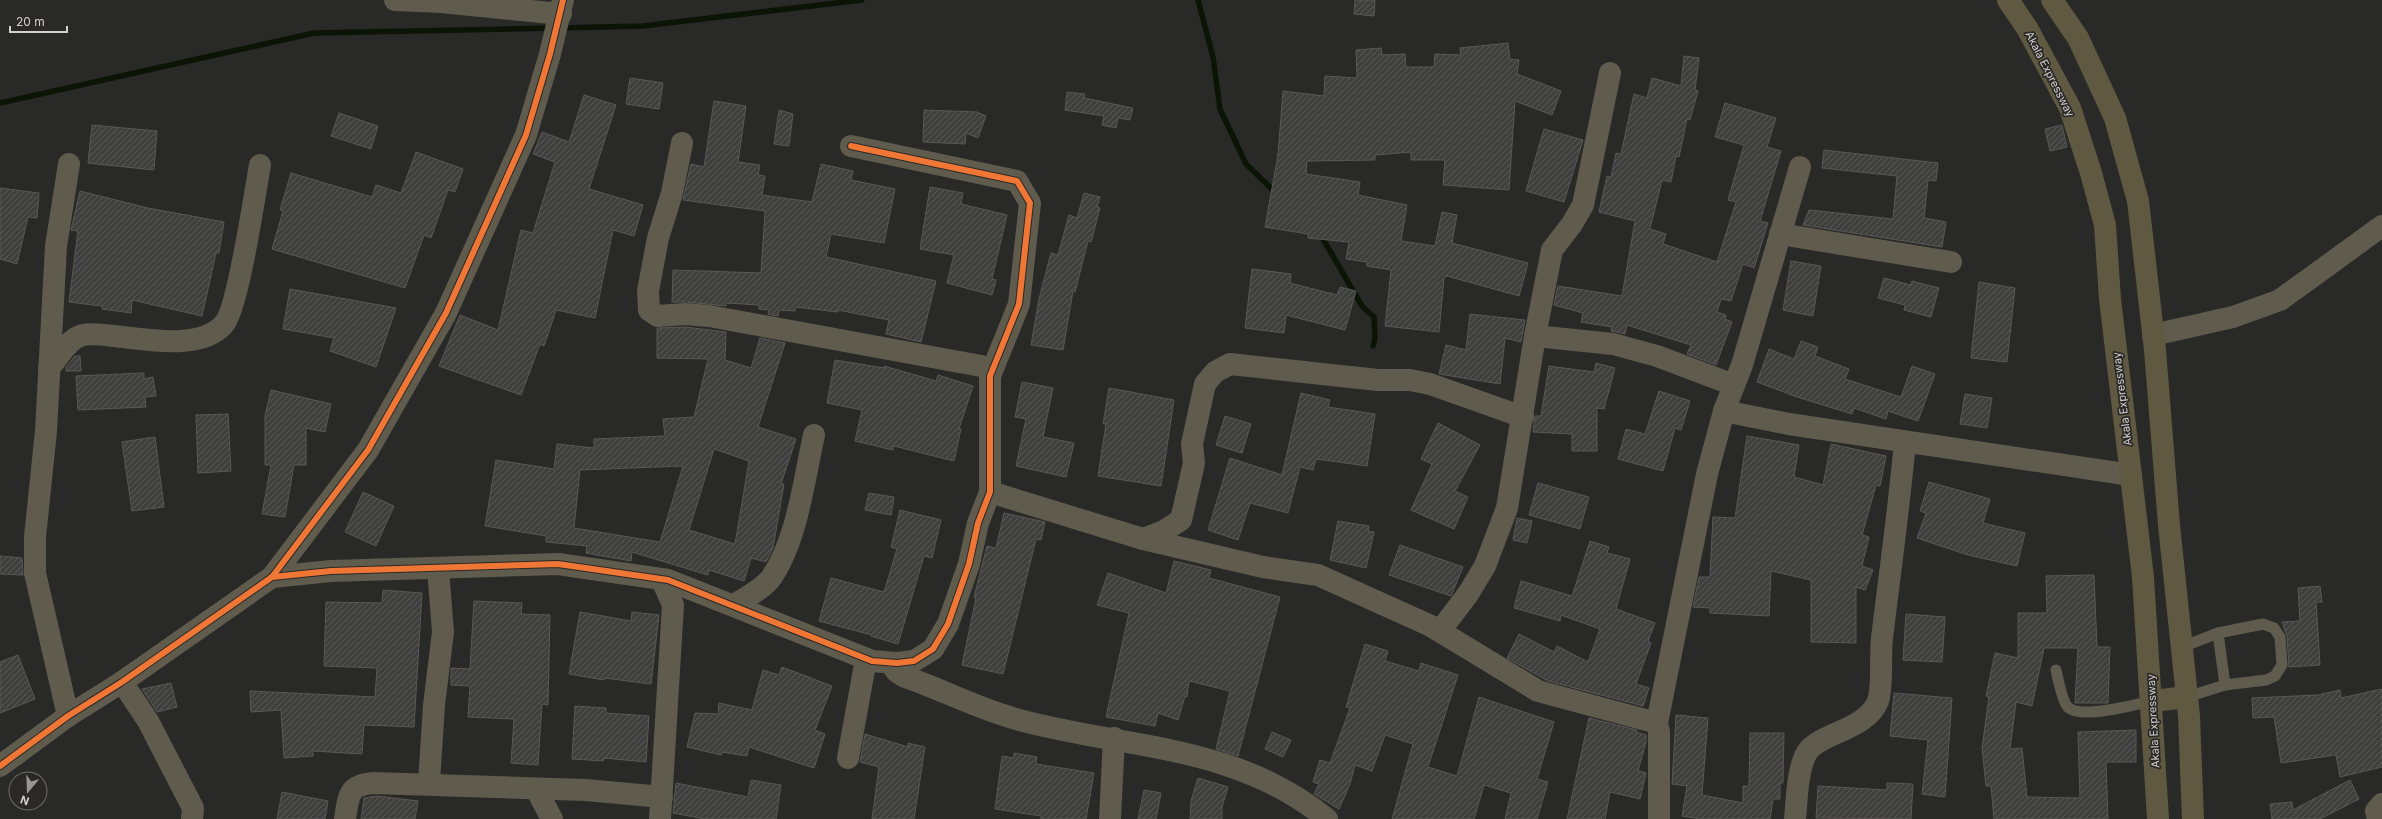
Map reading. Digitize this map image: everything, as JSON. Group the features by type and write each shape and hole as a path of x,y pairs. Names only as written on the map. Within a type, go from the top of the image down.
{"main road":[{"name":"Akala Expressway","path":"2008,0 2027,28 2070,108 2091,173 2105,225 2110,299 2143,577 2152,701 2158,819"},
{"path":"2052,0 2078,38 2115,118 2138,201 2153,335 2169,525 2187,697 2193,819"},
{"path":"2152,701 2187,697"}],"street":[{"path":"0,766 68,716 122,682 272,578 368,450 446,313 526,135 562,7 395,0"},
{"path":"1440,631 1468,594 1485,566 1507,508 1535,336 1552,250 1572,224 1583,205 1610,73"},
{"path":"682,143 672,193 658,238 650,284 650,310 652,314 658,316 685,314 717,317 992,368"},
{"path":"272,578 331,570 438,569 558,564 662,580 734,606 866,659 891,663 914,661 933,649 948,624 969,564 978,523 990,492 990,376 1019,304 1030,203 1017,181 851,146"},
{"path":"68,716 35,573 35,537 46,431 56,246 69,164"},
{"path":"49,368 71,341 83,335 161,341 194,340 210,336 225,324 236,293 260,165"},
{"path":"1659,819 1659,732 1657,723 1707,474 1724,411 1742,365 1800,166"},
{"path":"2153,335 2233,317 2280,300 2382,226"},
{"path":"1780,234 1951,262"},
{"path":"1535,336 1613,344 1656,356 1734,385"},
{"path":"1143,538 1164,531 1181,520 1194,463 1192,444 1205,384 1215,372 1230,364 1378,380 1410,380 1430,384 1523,417"},
{"path":"1724,411 1789,424 2131,475"},
{"path":"734,606 770,579 782,558 792,535 814,435"},
{"path":"1794,819 1800,772 1805,755 1817,743 1840,733 1865,718 1873,710 1878,700 1882,639 1897,526 1905,442"},
{"path":"990,492 1143,538 1263,567 1318,575 1440,631 1538,691 1657,723"},
{"path":"429,783 434,705 443,632 438,569"},
{"path":"660,819 673,605 662,580"},
{"path":"673,605 687,588"},
{"path":"925,684 928,652"},
{"path":"848,758 866,659"},
{"path":"891,663 896,671 903,676 925,684 963,702 1016,719 1161,746 1229,765 1270,783 1314,808 1327,819"},
{"path":"122,682 148,721 193,808 192,819"},
{"path":"1110,819 1114,738"},
{"path":"345,819 350,793 359,784 429,783 536,789 586,790 662,797"},
{"path":"536,789 552,819"},
{"path":"2378,819 2376,811 2382,804"}],"lane":[{"path":"2182,647 2218,633 2263,624 2274,628 2280,637 2282,665 2278,674 2266,680 2225,685 2187,697"},
{"path":"2218,633 2225,685"},
{"path":"2056,670 2066,706 2075,712 2087,713 2152,701"}],"building":[{"path":"1355,0 1375,0 1374,16 1354,14"},
{"path":"1508,43 1510,59 1519,60 1517,74 1561,91 1552,115 1515,101 1509,190 1443,185 1445,160 1411,160 1411,152 1375,155 1375,160 1307,161 1306,174 1360,182 1358,195 1407,205 1401,241 1435,246 1442,212 1457,215 1452,243 1528,263 1519,296 1447,276 1444,278 1439,332 1385,326 1391,270 1367,266 1367,262 1346,259 1349,242 1308,238 1308,234 1265,227 1278,155 1283,91 1324,96 1325,76 1357,78 1356,50 1381,48 1382,55 1405,54 1406,67 1434,67 1435,54 1461,55 1460,48"},
{"path":"1684,56 1699,58 1695,90 1698,91 1690,120 1687,119 1679,157 1676,156 1671,182 1662,180 1650,229 1666,234 1663,244 1717,262 1736,202 1728,200 1744,145 1715,137 1725,103 1776,118 1767,147 1781,151 1760,221 1768,223 1754,268 1743,264 1731,301 1721,299 1717,312 1726,315 1725,319 1732,322 1716,365 1687,354 1691,345 1627,325 1625,334 1611,331 1612,327 1581,322 1583,313 1554,305 1558,286 1622,296 1635,221 1599,212 1607,176 1611,177 1616,153 1621,154 1634,94 1647,98 1652,78 1681,86"},
{"path":"630,78 663,83 659,109 626,104"},
{"path":"1067,92 1085,94 1084,98 1133,108 1130,120 1118,118 1116,128 1102,125 1104,116 1065,110"},
{"path":"584,95 616,105 589,189 643,205 634,236 613,230 595,318 556,310 544,346 540,344 521,395 439,366 460,315 498,330 521,230 533,233 555,162 533,154 542,132 569,142"},
{"path":"714,101 746,106 738,162 760,165 758,175 765,176 762,195 812,202 821,164 853,171 851,180 895,189 884,243 831,234 826,257 936,281 921,342 886,334 889,320 838,310 838,312 795,307 795,311 779,310 778,316 768,314 769,310 759,309 759,305 726,303 726,306 672,302 673,270 761,273 765,211 683,200 691,164 704,167"},
{"path":"779,110 793,114 789,146 774,144"},
{"path":"924,110 977,112 986,116 978,138 966,133 965,144 923,142"},
{"path":"339,113 378,126 371,149 331,136"},
{"path":"92,125 157,131 154,170 88,163"},
{"path":"2062,125 2067,147 2050,151 2045,129"},
{"path":"1544,129 1583,140 1564,202 1526,191"},
{"path":"1824,150 1938,163 1936,181 1928,180 1924,218 1946,222 1942,247 1803,225 1809,210 1893,219 1897,176 1822,168"},
{"path":"416,152 463,169 455,192 448,190 431,238 424,235 405,288 272,249 283,211 280,210 291,173 372,197 376,185 401,193"},
{"path":"930,187 963,193 961,204 1007,215 992,279 996,280 992,295 947,283 954,255 920,249"},
{"path":"0,188 39,193 37,218 28,217 17,264 0,259"},
{"path":"80,191 148,208 224,222 219,253 216,253 202,316 132,300 131,313 102,309 102,306 69,302 78,231 71,230"},
{"path":"1084,193 1100,197 1097,207 1100,208 1091,242 1088,241 1075,292 1073,291 1063,350 1031,345 1039,299 1051,253 1058,255 1069,215 1077,218"},
{"path":"1791,261 1821,266 1813,316 1783,310"},
{"path":"1252,269 1291,274 1290,283 1337,295 1340,287 1356,291 1345,330 1286,315 1284,333 1245,328"},
{"path":"1884,278 1911,285 1912,281 1939,288 1931,317 1904,310 1905,305 1878,298"},
{"path":"1979,282 2015,288 2007,362 1971,358"},
{"path":"290,289 396,308 376,367 330,351 334,338 283,329"},
{"path":"1470,314 1525,320 1521,342 1505,338 1500,384 1439,374 1446,345 1466,350"},
{"path":"685,327 726,332 725,360 751,368 760,338 785,343 758,427 796,439 781,484 784,484 773,548 766,562 751,558 744,581 709,570 708,575 632,552 631,561 586,553 587,546 546,542 546,536 485,526 496,460 554,469 557,444 594,448 594,439 665,436 663,419 694,417 708,359 657,358 657,328","holes":["714,449 749,461 735,544 689,530","683,466 660,542 574,528 580,470"]},
{"path":"1801,341 1818,347 1815,356 1849,369 1845,379 1901,397 1912,366 1935,374 1918,421 1888,411 1886,419 1854,408 1852,414 1797,397 1757,382 1769,349 1794,359"},
{"path":"75,356 80,356 81,371 66,371 66,367"},
{"path":"835,360 884,368 884,366 936,381 938,375 973,386 959,429 961,429 954,461 894,446 893,450 855,441 862,410 827,403"},
{"path":"1596,363 1615,368 1604,409 1597,408 1597,451 1572,451 1572,434 1533,432 1535,416 1541,416 1549,366 1594,372"},
{"path":"144,373 144,379 153,377 156,396 145,397 146,407 78,410 76,376"},
{"path":"1022,382 1053,388 1043,437 1074,443 1066,477 1016,466 1026,419 1015,417"},
{"path":"1109,388 1174,400 1161,486 1098,476 1106,424 1103,424"},
{"path":"271,390 331,404 325,432 306,428 306,465 294,465 285,517 262,514 271,465 265,465 265,416"},
{"path":"1659,391 1690,401 1681,430 1675,428 1663,471 1618,459 1626,429 1645,434"},
{"path":"1301,393 1330,400 1328,407 1375,414 1367,466 1316,459 1313,470 1300,467 1288,513 1250,503 1238,540 1208,530 1230,458 1282,475"},
{"path":"1965,394 1992,398 1987,428 1960,424"},
{"path":"228,414 231,471 198,473 196,415"},
{"path":"1225,416 1251,424 1242,453 1216,445"},
{"path":"1438,423 1480,445 1455,491 1468,497 1454,529 1411,510 1432,464 1421,459"},
{"path":"1747,436 1799,445 1794,477 1823,485 1831,444 1886,456 1880,486 1876,485 1862,535 1869,537 1862,566 1873,570 1865,590 1856,587 1856,643 1811,642 1811,580 1771,571 1769,616 1710,613 1710,608 1693,607 1699,577 1710,577 1713,517 1735,518"},
{"path":"155,437 164,507 132,511 122,442"},
{"path":"1929,482 1990,499 1983,523 2025,533 2017,566 1968,555 1917,538 1926,513 1920,511"},
{"path":"1538,483 1589,497 1580,529 1529,515"},
{"path":"363,492 394,506 376,546 345,532"},
{"path":"869,493 894,497 891,515 865,510"},
{"path":"900,510 941,520 932,558 924,556 898,644 871,636 872,635 819,621 831,578 884,592 897,549 891,547"},
{"path":"1004,513 1045,522 1041,540 1036,539 1003,674 962,665 976,598 974,597 987,546 996,548"},
{"path":"1517,518 1532,521 1527,543 1513,540"},
{"path":"1338,521 1369,526 1368,531 1374,532 1366,568 1330,560"},
{"path":"1590,541 1609,547 1607,553 1630,559 1616,609 1655,623 1648,641 1651,643 1636,684 1649,688 1643,706 1548,681 1507,658 1519,634 1554,652 1557,646 1588,662 1600,629 1561,615 1560,621 1514,608 1521,581 1572,596"},
{"path":"1400,545 1463,567 1451,596 1389,575"},
{"path":"0,556 22,558 23,575 0,574"},
{"path":"1174,561 1211,570 1209,578 1280,597 1238,756 1216,749 1230,691 1189,681 1187,697 1185,696 1178,720 1158,713 1155,726 1106,717 1129,613 1097,605 1108,573 1166,593"},
{"path":"2094,575 2097,647 2110,647 2108,703 2075,703 2078,648 2044,648 2032,706 2016,702 2010,749 2022,748 2027,797 2080,798 2078,732 2136,730 2136,762 2106,762 2108,819 1994,819 1991,786 1986,786 1982,748 1989,697 1986,696 1995,653 2018,658 2018,613 2047,613 2046,576"},
{"path":"2320,586 2322,602 2316,602 2320,665 2289,667 2287,636 2282,622 2300,621 2298,588"},
{"path":"383,590 422,593 414,727 364,725 362,754 313,751 313,756 284,758 281,710 251,712 250,691 375,697 377,668 324,666 326,602 382,603"},
{"path":"474,601 522,603 521,614 550,615 548,705 542,704 538,765 511,763 514,719 468,717 470,686 451,685 451,668 470,669"},
{"path":"580,612 631,621 632,612 659,615 651,684 604,678 604,680 569,674"},
{"path":"1906,614 1945,617 1942,662 1903,660"},
{"path":"1365,644 1388,651 1385,661 1419,671 1421,663 1458,675 1428,767 1457,776 1479,697 1554,722 1537,779 1548,782 1537,819 1505,819 1511,793 1484,785 1474,819 1392,819 1413,744 1385,735 1372,771 1355,765 1350,784 1339,809 1314,794 1319,784 1313,782 1320,760 1330,763 1350,708 1346,707"},
{"path":"18,655 35,699 0,713 0,662"},
{"path":"782,667 832,686 815,730 825,734 814,768 749,747 747,756 722,752 721,755 687,747 695,713 718,714 719,703 752,710 763,670 779,675"},
{"path":"171,683 177,707 157,712 142,689"},
{"path":"2382,689 2382,767 2340,777 2336,755 2281,763 2274,717 2253,718 2252,698 2318,695 2340,690 2341,698"},
{"path":"1894,693 1952,698 1945,797 1922,794 1928,740 1890,736"},
{"path":"575,706 606,708 606,713 649,716 646,762 604,758 603,761 572,759"},
{"path":"1676,715 1708,718 1702,795 1743,803 1743,786 1749,786 1750,733 1784,733 1783,783 1780,783 1780,799 1773,799 1770,819 1700,819 1682,816 1687,786 1672,784"},
{"path":"1589,718 1637,730 1636,732 1646,735 1646,742 1638,771 1646,773 1640,799 1610,792 1605,819 1567,819"},
{"path":"1272,732 1291,740 1283,757 1265,749"},
{"path":"865,734 908,747 908,743 925,747 914,819 872,819 879,767 860,762"},
{"path":"1014,753 1037,757 1036,764 1094,773 1086,819 1041,819 1041,816 995,809 1002,756 1014,758"},
{"path":"1198,778 1228,787 1222,807 1222,819 1190,819 1191,801"},
{"path":"751,780 781,785 776,819 705,819 673,813 676,783 748,797"},
{"path":"2350,780 2359,799 2320,819 2272,819 2270,804 2292,802 2293,810"},
{"path":"1887,783 1913,784 1911,819 1816,818 1818,786 1887,790"},
{"path":"1144,790 1161,793 1156,819 1138,819"},
{"path":"282,792 328,801 325,819 277,819"},
{"path":"377,796 418,801 415,819 361,819 364,798"}],"waterway":[{"path":"560,28 643,26 862,0"},
{"path":"1198,0 1213,57 1220,109 1246,164 1277,194"},
{"path":"0,103 314,33 552,28"},
{"path":"1320,234 1362,306 1374,317 1375,339 1373,346"}],"cycle path":[{"path":"0,766 68,716 122,682 272,577 368,450 446,313 526,135 550,54 563,0"},
{"path":"272,577 331,571 558,564 668,580 872,661 897,663 914,661 933,649 948,624 969,564 978,523 990,492 990,376 1019,304 1030,203 1017,181 851,146"}]}
